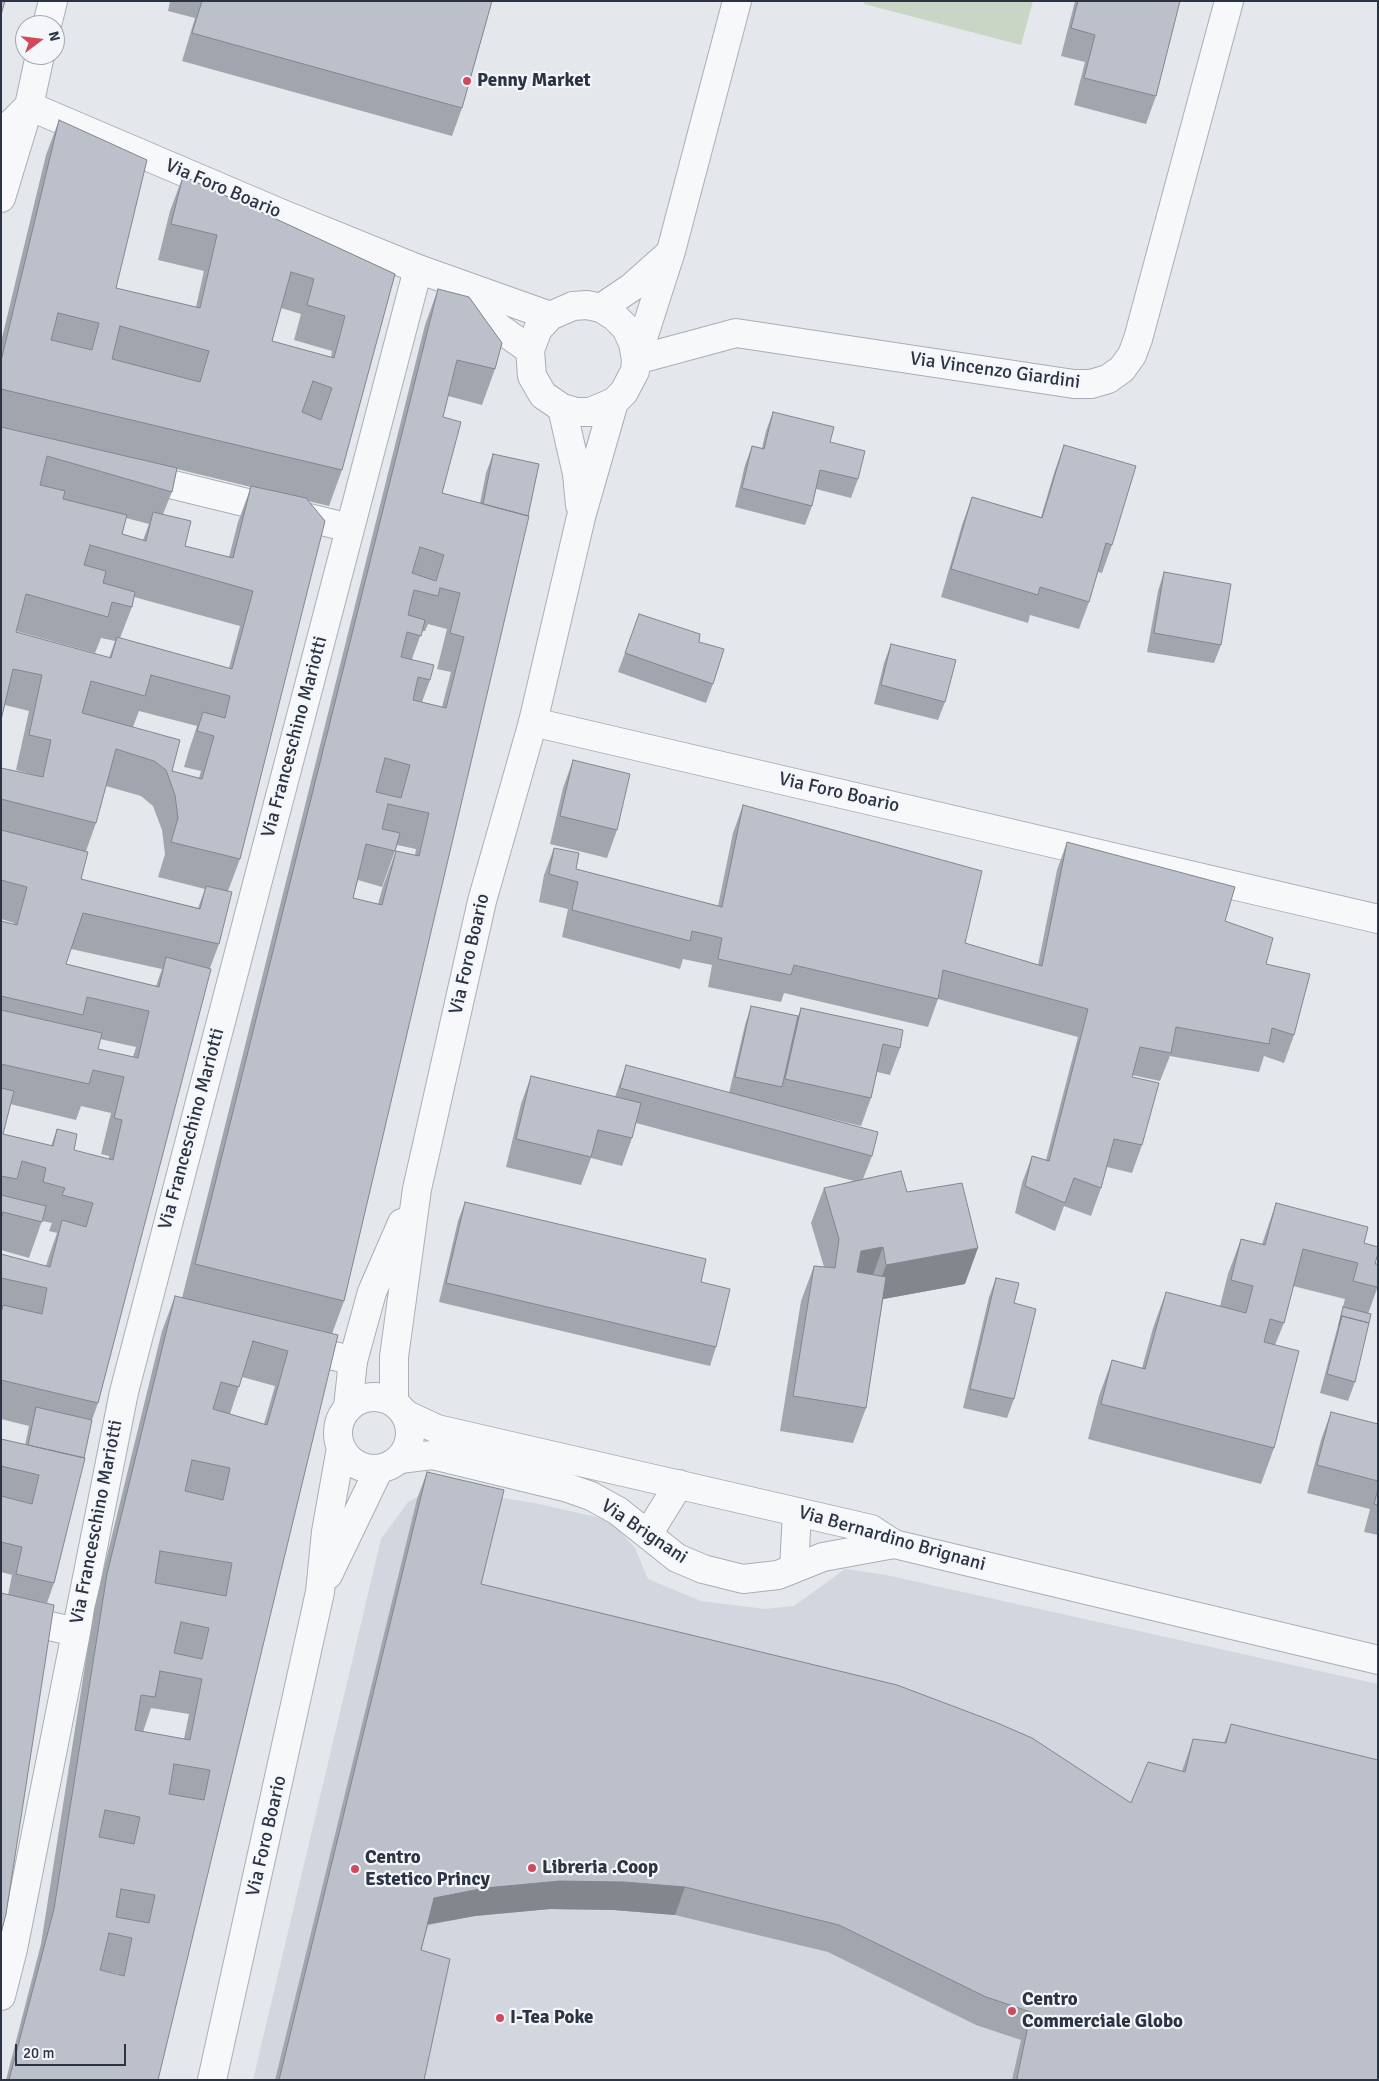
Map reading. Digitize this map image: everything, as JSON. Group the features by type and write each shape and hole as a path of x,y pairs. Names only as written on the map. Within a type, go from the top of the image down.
{"street":[{"path":"50,15 53,1"},
{"path":"636,360 670,252 737,1"},
{"name":"Via Vincenzo Giardini","path":"636,360 736,333 1074,384 1091,384 1108,379 1122,369 1138,339 1229,1"},
{"path":"1,198 29,106 38,65"},
{"path":"1,134 29,106"},
{"name":"Via Foro Boario","path":"29,106 280,214 418,269 550,316"},
{"path":"601,308 632,287 670,252"},
{"name":"Via Foro Boario","path":"418,269 530,350"},
{"name":"Via Franceschino Mariotti","path":"1,1996 13,1949 124,1392 418,269"},
{"name":"Via Foro Boario","path":"320,1592 389,1464 407,1450 411,1439 411,1427 401,1409 394,1357 416,1189 482,901 533,722 581,516 614,402 630,384 636,360 634,343 626,328 616,316 601,308 587,305 573,306 550,316 538,329 530,350 532,376 543,395 562,408 590,412 614,402"},
{"name":"Via Foro Boario","path":"562,408 577,474 581,516"},
{"path":"117,472 350,528"},
{"name":"Via Foro Boario","path":"533,722 1378,918"},
{"name":"Via Foro Boario","path":"212,2080 320,1592 326,1532 341,1448 338,1426 348,1407 353,1361 372,1292 416,1189"},
{"path":"146,1306 174,1314"},
{"path":"268,1338 353,1361"},
{"path":"348,1407 367,1397 378,1396 401,1409"},
{"name":"Via Bernardino Brignani","path":"401,1409 437,1429 871,1529 894,1544 1378,1660"},
{"path":"341,1448 356,1464 367,1469 389,1464"},
{"name":"Via Brignani","path":"389,1464 432,1455 568,1488 591,1496 618,1511 677,1558 703,1569 743,1579 778,1575 823,1557 894,1544"},
{"path":"568,1488 575,1460"},
{"path":"648,1534 679,1484"},
{"path":"794,1568 797,1512"},
{"path":"1,1615 76,1632"}],"shaded area":[{"path":"434,1487 534,1503 610,1520 635,1548 648,1579 701,1601 765,1609 794,1606 845,1569 886,1575 1378,1684 1378,2080 253,2080 381,1539 408,1502"}],"green space":[{"path":"865,1 1033,1 1021,45 864,4"}],"building":[{"path":"1,1 5,1 1,15"},
{"path":"202,1 492,1 462,108 192,33"},
{"path":"1078,1 1180,1 1156,96 1084,78 1095,35 1071,28"},
{"path":"59,120 147,160 116,288 200,308 217,235 171,224 183,176 395,274 342,470 1,389 1,361","holes":["291,272 314,279 307,305 345,316 334,358 272,341","58,313 99,323 92,350 51,340","120,326 209,351 200,382 112,359","313,381 332,388 321,420 302,412"]},
{"path":"438,289 469,297 502,343 495,369 457,360 443,417 461,422 442,493 529,516 344,1301 195,1264","holes":["420,547 444,555 436,581 412,573","440,588 460,593 450,633 464,637 446,708 413,700 418,677 430,680 434,665 401,657 407,632 421,636 425,620 408,615 414,590 438,596","385,758 410,765 401,798 376,792","388,804 429,813 419,856 396,851 382,905 353,898 366,844 395,851 400,833 382,829"]},
{"path":"773,412 834,427 830,442 865,451 858,479 820,470 812,506 742,488 752,446 764,449"},
{"path":"1,427 177,468 172,492 47,456 40,485 65,491 63,499 127,515 122,534 146,541 153,512 191,521 185,546 233,558 251,486 306,498 325,521 240,859 171,842 178,818 175,795 166,770 154,761 116,749 96,823 1,799 1,768 43,777 51,740 29,735 42,675 13,669 1,720","holes":["90,545 253,591 232,669 117,637 111,658 16,632 26,594 108,617 112,602 132,607 135,592 103,583 106,571 84,565","151,675 230,696 225,718 203,712 197,731 214,736 202,779 172,771 180,740 82,713 91,681 145,696"]},
{"path":"1064,445 1136,466 1112,545 1106,543 1089,602 1040,587 1038,595 951,569 972,497 1042,518"},
{"path":"493,454 539,464 528,516 483,504"},
{"path":"1164,572 1231,584 1221,645 1154,633"},
{"path":"639,614 700,634 699,642 724,649 713,684 625,653"},
{"path":"891,644 956,660 945,702 881,685"},
{"path":"573,760 630,774 617,830 560,816"},
{"path":"743,805 982,871 965,943 1042,966 1067,842 1235,887 1225,921 1273,938 1266,964 1310,974 1294,1035 1272,1028 1269,1044 1176,1027 1171,1053 1140,1047 1132,1077 1159,1083 1142,1145 1114,1139 1101,1188 1074,1178 1065,1203 1025,1186 1032,1156 1049,1161 1088,1009 943,970 938,999 794,965 791,975 718,959 722,938 692,931 690,941 572,910 578,882 549,874 554,848 579,853 576,869 722,907"},
{"path":"1,830 88,852 81,879 200,909 206,886 232,892 219,944 83,913 66,964 159,987 166,957 211,969 98,1403 1,1380 1,1313 3,1305 42,1314 47,1288 1,1278 1,1254 50,1267 62,1220 86,1227 93,1203 62,1195 65,1188 43,1182 46,1168 22,1161 17,1179 1,1176 1,1088 14,1091 3,1134 53,1146 57,1129 77,1134 74,1150 113,1160 122,1120 114,1118 124,1077 93,1070 89,1084 1,1064 1,1010 102,1033 98,1049 138,1058 149,1011 87,997 83,1015 1,996 1,921 17,925 27,887 1,880"},
{"path":"751,1006 798,1016 782,1087 735,1077"},
{"path":"801,1008 903,1030 900,1048 883,1044 871,1098 785,1079"},
{"path":"626,1065 878,1132 872,1156 620,1088"},
{"path":"531,1076 641,1103 632,1138 598,1130 591,1157 516,1139"},
{"path":"901,1171 907,1192 962,1183 978,1248 886,1265 883,1247 861,1251 857,1272 886,1277 866,1408 793,1396 814,1266 835,1268 839,1239 824,1188"},
{"path":"1,1195 46,1206 42,1222 3,1212 1,1220"},
{"path":"465,1202 706,1259 701,1282 730,1289 716,1347 446,1283"},
{"path":"1276,1203 1368,1227 1364,1243 1378,1247 1375,1264 1378,1264 1378,1286 1353,1281 1358,1263 1303,1249 1284,1323 1270,1319 1264,1342 1299,1351 1274,1448 1101,1404 1112,1360 1145,1369 1166,1292 1246,1313 1253,1286 1231,1280 1241,1239 1265,1245"},
{"path":"996,1278 1019,1283 1014,1303 1036,1309 1014,1399 970,1389"},
{"path":"175,1296 338,1335 158,2080 9,2080 54,1909 107,1574","holes":["253,1341 288,1351 267,1425 213,1409 221,1382 239,1387","192,1460 230,1468 223,1500 185,1491","160,1551 232,1563 226,1596 155,1583","181,1622 209,1628 202,1659 174,1653","160,1671 202,1679 190,1740 135,1730 141,1695 155,1697","174,1764 210,1770 204,1800 169,1794","105,1810 140,1817 134,1844 99,1837","121,1889 155,1895 149,1923 116,1917","109,1933 132,1938 124,1976 100,1970"]},
{"path":"1343,1307 1371,1314 1369,1323 1342,1316 1339,1325"},
{"path":"1342,1316 1369,1323 1355,1382 1327,1374"},
{"path":"36,1407 92,1420 84,1458 28,1445"},
{"path":"1331,1412 1378,1424 1378,1481 1317,1465"},
{"path":"1,1439 85,1458 54,1583 16,1574 22,1547 1,1542 1,1496 32,1504 39,1475 1,1466"},
{"path":"427,1472 504,1490 481,1584 897,1685 1032,1738 1131,1803 1148,1762 1185,1772 1193,1739 1226,1743 1231,1724 1378,1760 1378,2080 1018,2080 1031,2012 986,1997 839,1925 685,1887 624,1882 560,1881 485,1888 434,1898 421,1950 450,1959 424,2080 279,2080"},
{"path":"1378,1489 1378,1505 1374,1504"},
{"path":"1,1593 54,1605 6,1914 1,1933"}],"place":[{"name":"Penny Market","path":"467,81"},
{"name":"Libreria .Coop","path":"532,1868"},
{"name":"Centro Estetico Princy","path":"355,1869"},
{"name":"Centro Commerciale Globo","path":"1012,2011"},
{"name":"I-Tea Poke","path":"500,2018"}]}
